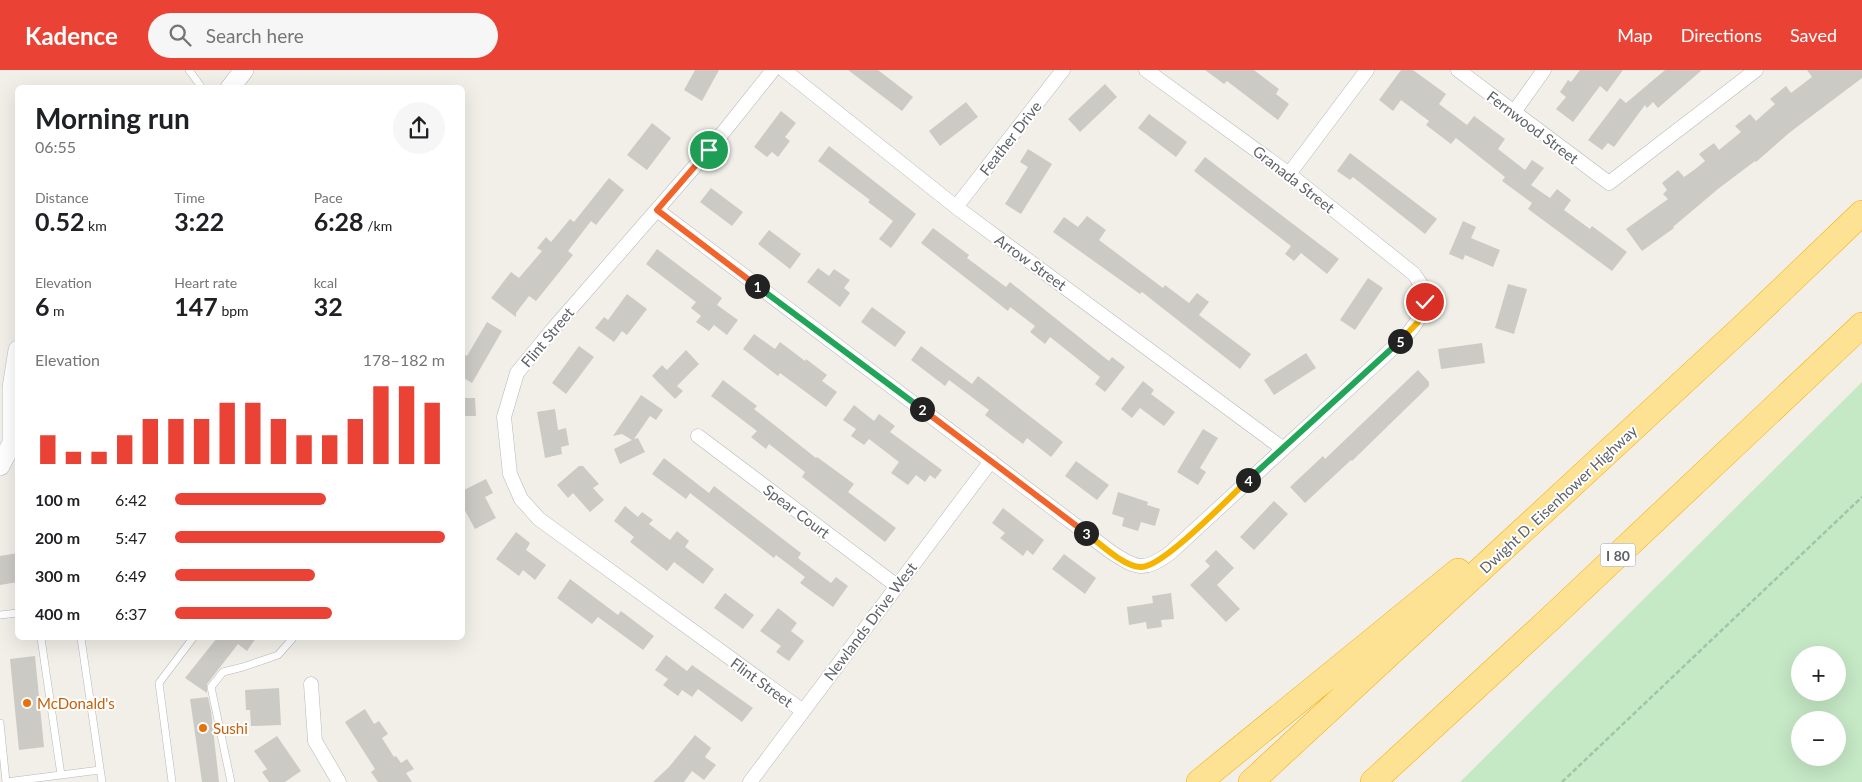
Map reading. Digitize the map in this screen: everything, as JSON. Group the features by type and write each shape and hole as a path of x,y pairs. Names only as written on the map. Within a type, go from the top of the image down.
{"highway":[{"name":"Dwight D. Eisenhower Highway","path":"1251,782 1468,583 1746,324 1862,213"},
{"name":"I 80","path":"1372,782 1551,618 1862,325"},
{"path":"1199,782 1500,535 1555,501"}],"street":[{"path":"232,85 244,70"},
{"name":"Flint Street","path":"773,70 709,150 517,373 504,417 510,474 521,499 539,519 803,711"},
{"name":"Arrow Street","path":"784,70 956,207 1282,448"},
{"name":"Feather Drive","path":"956,207 1063,70"},
{"name":"Granada Street","path":"1146,70 1289,174 1414,274 1425,290 1425,302 1418,322 1406,336 1282,448"},
{"path":"1289,174 1367,70"},
{"name":"Fernwood Street","path":"1458,70 1609,183 1756,70"},
{"path":"1514,112 1544,70"},
{"path":"657,210 1111,552 1132,565 1150,566 1170,552 1282,448"},
{"path":"0,466 15,442 12,388 15,372"},
{"name":"Spear Court","path":"698,436 897,586"},
{"name":"Newlands Drive West","path":"750,782 991,461"},
{"path":"311,684 315,741 339,782"}],"lane":[{"path":"189,70 200,85"},
{"path":"0,616 15,614"},
{"path":"41,640 61,775"},
{"path":"80,640 102,782"},
{"path":"172,782 159,682 192,640"},
{"path":"231,782 211,687 223,672 278,655 291,640"},
{"path":"0,723 6,782 100,770"}],"path":[{"path":"1562,782 1862,497"}],"green space":[{"path":"1862,382 1862,782 1460,782"}],"building":[{"path":"695,70 719,70 702,101 684,90"},
{"path":"848,70 878,70 913,97 902,111"},
{"path":"1205,70 1254,70 1279,89 1276,94 1289,104 1278,120 1227,81 1224,84"},
{"path":"1401,70 1413,70 1446,94 1439,104 1467,125 1474,116 1505,139 1498,149 1525,170 1532,160 1544,168 1531,185 1550,198 1557,189 1571,200 1564,210 1590,229 1592,226 1627,252 1612,271 1528,209 1532,203 1502,181 1505,177 1456,138 1451,144 1426,125 1429,121 1401,100 1393,111 1379,100"},
{"path":"1580,70 1623,70 1607,92 1600,86 1573,122 1556,109 1566,97 1560,92 1568,80 1571,82"},
{"path":"1665,70 1702,70 1658,108 1653,102 1647,108 1645,105 1614,147 1608,143 1602,150 1588,140 1620,98 1626,103"},
{"path":"1807,70 1862,70 1862,78 1789,133 1756,162 1718,189 1674,228 1642,251 1626,229 1668,199 1663,194 1667,190 1662,183 1678,170 1684,177 1694,170 1705,161 1699,154 1714,143 1719,150 1741,132 1735,126 1750,114 1756,121 1775,104 1770,99 1786,86 1791,93 1812,77"},
{"path":"1105,84 1117,97 1080,132 1068,119"},
{"path":"966,102 978,117 940,146 929,131"},
{"path":"781,111 796,123 785,137 790,141 778,157 772,152 767,157 754,147"},
{"path":"1149,114 1187,142 1176,157 1138,128"},
{"path":"652,123 671,138 647,170 627,155"},
{"path":"829,146 916,214 891,248 879,239 893,221 868,202 870,200 818,161"},
{"path":"1028,149 1052,164 1021,214 1005,204 1028,167 1020,162"},
{"path":"1350,153 1437,219 1425,234 1353,177 1350,180 1337,171"},
{"path":"1205,157 1339,259 1327,274 1301,253 1294,261 1285,254 1291,246 1194,171"},
{"path":"609,178 624,190 596,225 591,221 568,251 573,255 536,301 529,296 516,313 516,317 491,298 511,272 519,278 542,251 537,248 546,237 551,242 570,219 574,222"},
{"path":"711,188 743,212 732,226 700,202"},
{"path":"1087,216 1106,230 1099,240 1163,288 1165,285 1189,303 1197,293 1209,302 1199,315 1251,354 1240,369 1142,292 1140,294 1053,232 1064,217 1078,227"},
{"path":"1463,221 1476,227 1471,238 1500,250 1493,267 1465,255 1463,260 1449,254"},
{"path":"933,228 969,255 967,258 1006,287 1010,282 1109,361 1112,357 1125,367 1105,392 1095,384 1100,377 1050,337 1045,344 1030,332 1035,326 1010,307 1008,311 921,243"},
{"path":"769,230 801,254 790,269 758,244"},
{"path":"657,249 722,298 717,305 738,320 727,335 714,325 709,331 696,322 701,316 691,308 696,302 646,264"},
{"path":"818,268 829,276 834,269 850,280 844,288 850,293 840,307 807,282"},
{"path":"1368,278 1383,288 1355,330 1340,320"},
{"path":"1508,284 1527,289 1514,334 1495,328"},
{"path":"627,294 647,309 627,335 622,331 614,342 595,328 604,317 608,320"},
{"path":"872,307 906,332 895,347 861,322"},
{"path":"487,322 502,331 472,383 465,379 465,355 467,356"},
{"path":"754,334 775,349 780,342 827,375 822,381 837,392 826,407 780,373 778,376 743,349"},
{"path":"1482,343 1485,363 1441,369 1438,349"},
{"path":"579,346 594,357 566,394 552,383"},
{"path":"921,346 972,384 978,376 1063,442 1051,457 1027,438 1023,444 985,415 989,410 949,380 945,386 911,360"},
{"path":"686,350 699,364 677,386 683,391 675,399 652,376 662,365 667,370"},
{"path":"1306,353 1316,368 1274,395 1264,380"},
{"path":"1418,370 1429,382 1429,386 1352,461 1305,503 1290,487 1323,456 1325,459"},
{"path":"723,380 757,406 754,409 816,458 854,484 848,492 896,528 885,542 802,477 805,472 769,444 766,449 751,437 757,431 711,396"},
{"path":"1143,381 1154,390 1151,394 1175,412 1164,426 1140,408 1132,418 1121,409"},
{"path":"641,395 663,410 656,420 650,416 634,439 638,438 645,452 620,464 614,449 632,440 622,434 613,436"},
{"path":"465,398 475,398 476,416 465,416"},
{"path":"854,405 874,421 879,414 895,426 890,432 942,470 935,479 930,475 925,482 916,475 908,485 891,473 899,462 869,439 864,445 851,436 856,429 843,420"},
{"path":"555,409 558,430 566,428 569,445 561,447 562,454 545,458 537,412"},
{"path":"1203,429 1218,438 1200,468 1206,472 1198,485 1177,472"},
{"path":"664,458 709,493 714,486 801,553 798,558 831,583 836,577 848,586 833,607 800,583 805,577 776,555 774,558 690,493 686,499 652,474"},
{"path":"1076,461 1109,485 1097,500 1065,476"},
{"path":"579,466 583,466 599,484 593,488 604,500 590,512 573,493 568,498 557,485"},
{"path":"486,479 493,493 485,497 496,518 475,529 465,511 465,490"},
{"path":"1118,492 1148,502 1147,505 1160,509 1155,526 1141,522 1138,531 1122,526 1124,518 1112,514"},
{"path":"1274,501 1288,514 1254,550 1240,537"},
{"path":"625,506 638,517 642,512 653,520 649,524 670,540 677,531 689,541 685,547 714,569 703,584 674,562 667,571 630,542 634,537 614,521"},
{"path":"1003,508 1044,540 1033,555 1027,550 1023,556 1000,538 1005,533 992,523"},
{"path":"516,532 530,543 526,550 546,565 535,580 523,570 519,576 496,559"},
{"path":"1216,550 1234,568 1217,585 1240,609 1226,622 1190,585 1210,566 1205,561"},
{"path":"15,554 15,582 0,585 0,556"},
{"path":"1064,554 1096,578 1085,594 1052,569"},
{"path":"570,579 618,615 621,611 654,636 643,650 598,617 592,624 557,598"},
{"path":"725,593 754,615 743,629 714,608"},
{"path":"1171,593 1174,619 1161,620 1162,627 1147,629 1146,622 1129,625 1127,607 1153,603 1152,596"},
{"path":"778,608 797,623 791,631 804,641 789,661 776,652 781,646 760,631"},
{"path":"215,640 255,640 247,651 238,644 207,684 207,693 185,678"},
{"path":"666,655 687,671 692,665 753,708 742,722 698,689 692,697 682,690 678,696 663,685 668,679 655,670"},
{"name":"McDonald's","path":"35,656 44,747 19,750 10,659"},
{"path":"279,688 281,725 251,726 250,710 246,710 245,690"},
{"name":"Sushi","path":"208,697 219,782 202,782 190,699"},
{"path":"365,709 374,724 379,721 388,734 382,738 394,757 396,756 401,763 407,759 414,769 406,773 412,782 378,782 371,772 375,769 345,722"},
{"path":"695,735 711,748 705,757 716,765 704,780 692,771 684,782 653,782 669,767"},
{"path":"277,736 301,771 285,782 269,782 262,772 267,769 254,751"}],"place":[{"name":"McDonald's","path":"27,703"},
{"name":"Sushi","path":"203,728"}],"route":[{"path":"709,150 657,210 1111,552 1132,565 1141,567 1150,566 1170,552 1406,336 1418,322 1425,302"}]}
